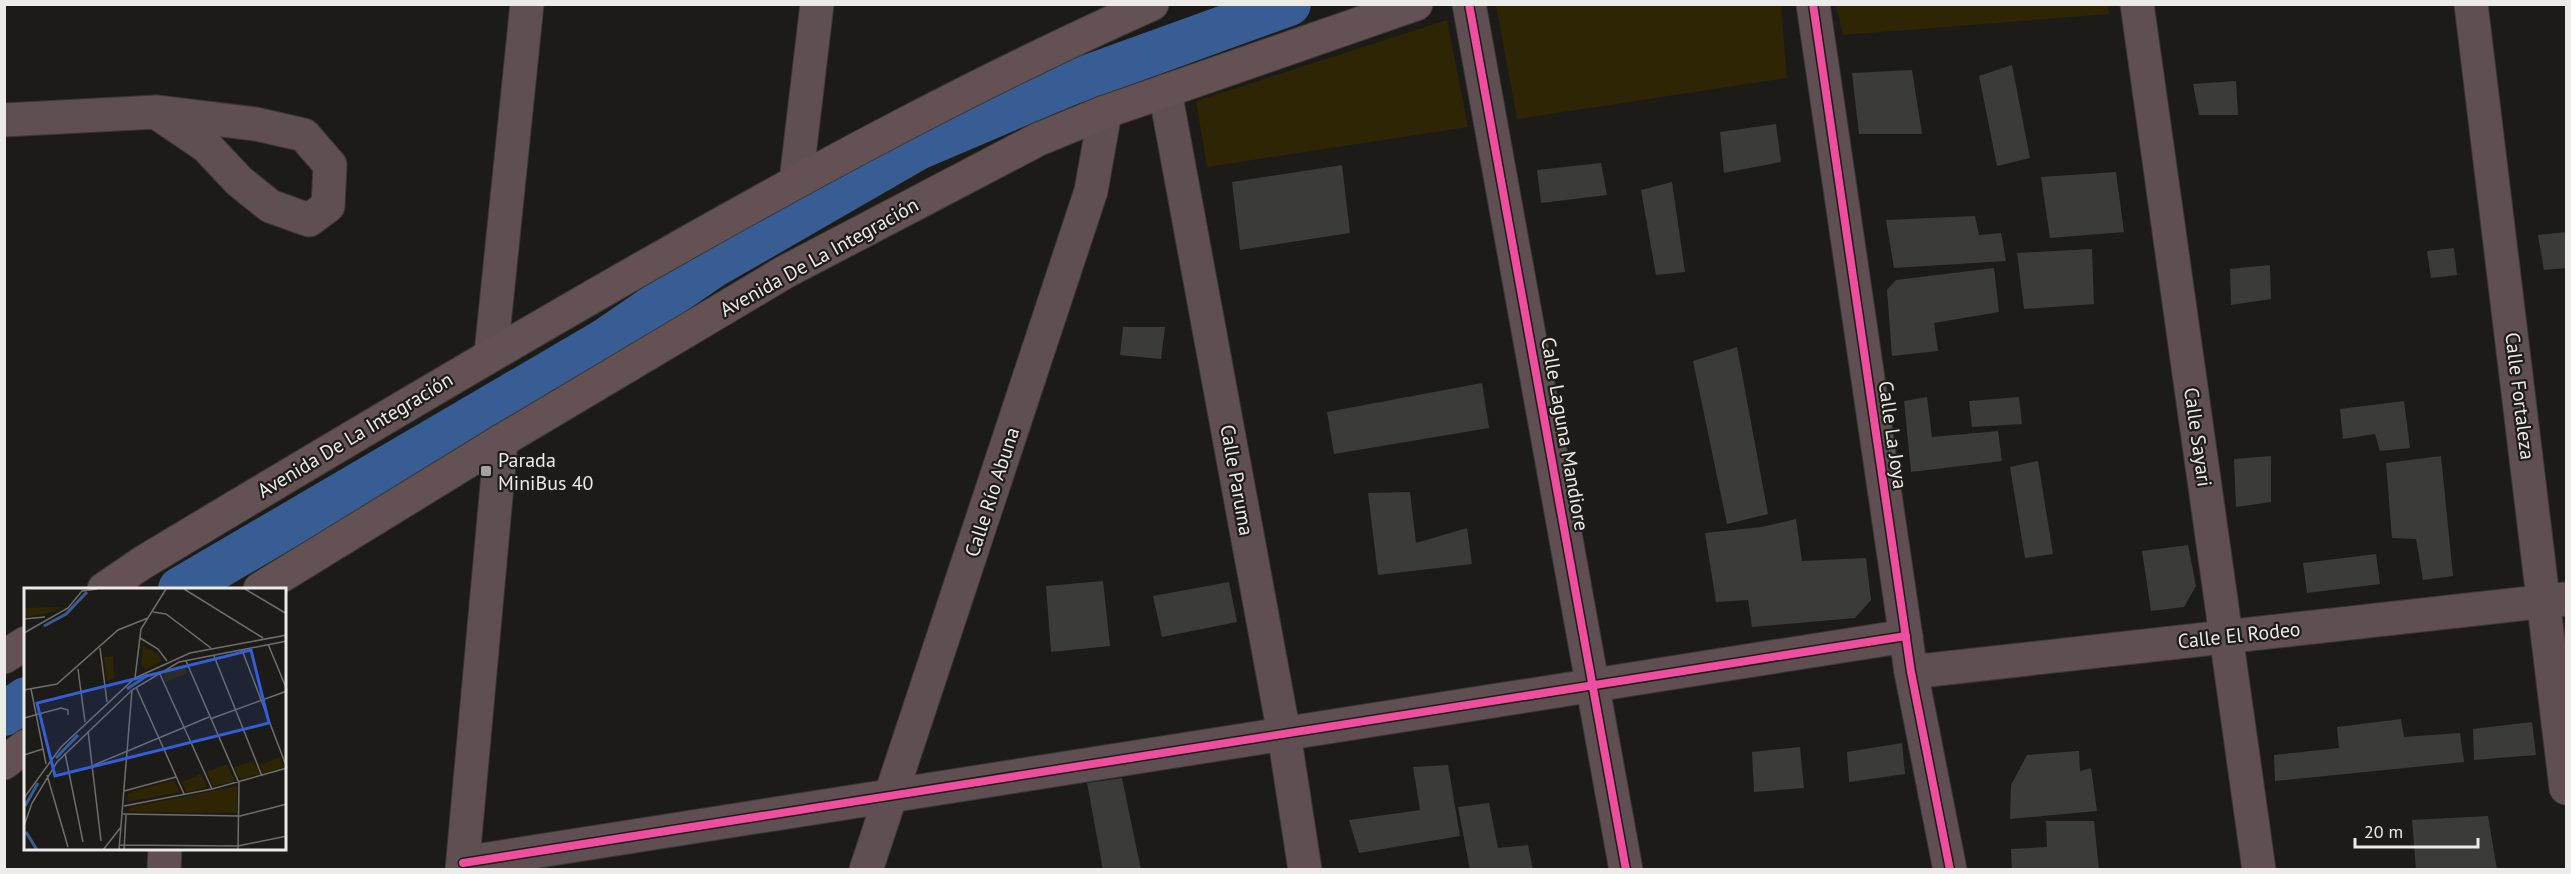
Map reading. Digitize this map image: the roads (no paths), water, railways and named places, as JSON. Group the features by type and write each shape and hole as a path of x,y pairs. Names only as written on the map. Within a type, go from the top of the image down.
{"main road":[{"name":"Avenida De La Integración","path":"105,588 142,563 491,354 796,181 1004,73 1152,4"},
{"name":"Avenida De La Integración","path":"262,588 501,441 785,272 1039,140 1165,90 1416,4"},
{"path":"4,657 24,644"},
{"path":"4,763 24,748"}],"street":[{"path":"491,354 526,4"},
{"path":"796,181 817,4"},
{"name":"Calle Laguna Mandiore","path":"1469,4 1626,870"},
{"name":"Calle La Joya","path":"1813,4 1911,672 1950,870"},
{"name":"Calle Sayari","path":"2137,4 2259,870"},
{"name":"Calle Fortaleza","path":"2471,4 2556,600 2566,788"},
{"name":"Calle Paruma","path":"1165,90 1284,734 1305,870"},
{"path":"4,120 156,112 255,124 304,135 330,165 328,206 309,220 270,206 239,181 206,146 156,112"},
{"name":"Calle Río Abuna","path":"866,870 1090,191 1105,112"},
{"path":"501,441 462,866 1906,636"},
{"name":"Calle El Rodeo","path":"1911,672 2556,600"},
{"path":"164,870 165,850"}],"waterway":[{"path":"182,588 604,341 713,266 918,148 1068,84 1289,4"},
{"path":"4,714 24,700"}],"place":[{"name":"Parada MiniBus 40","path":"486,471"}]}
